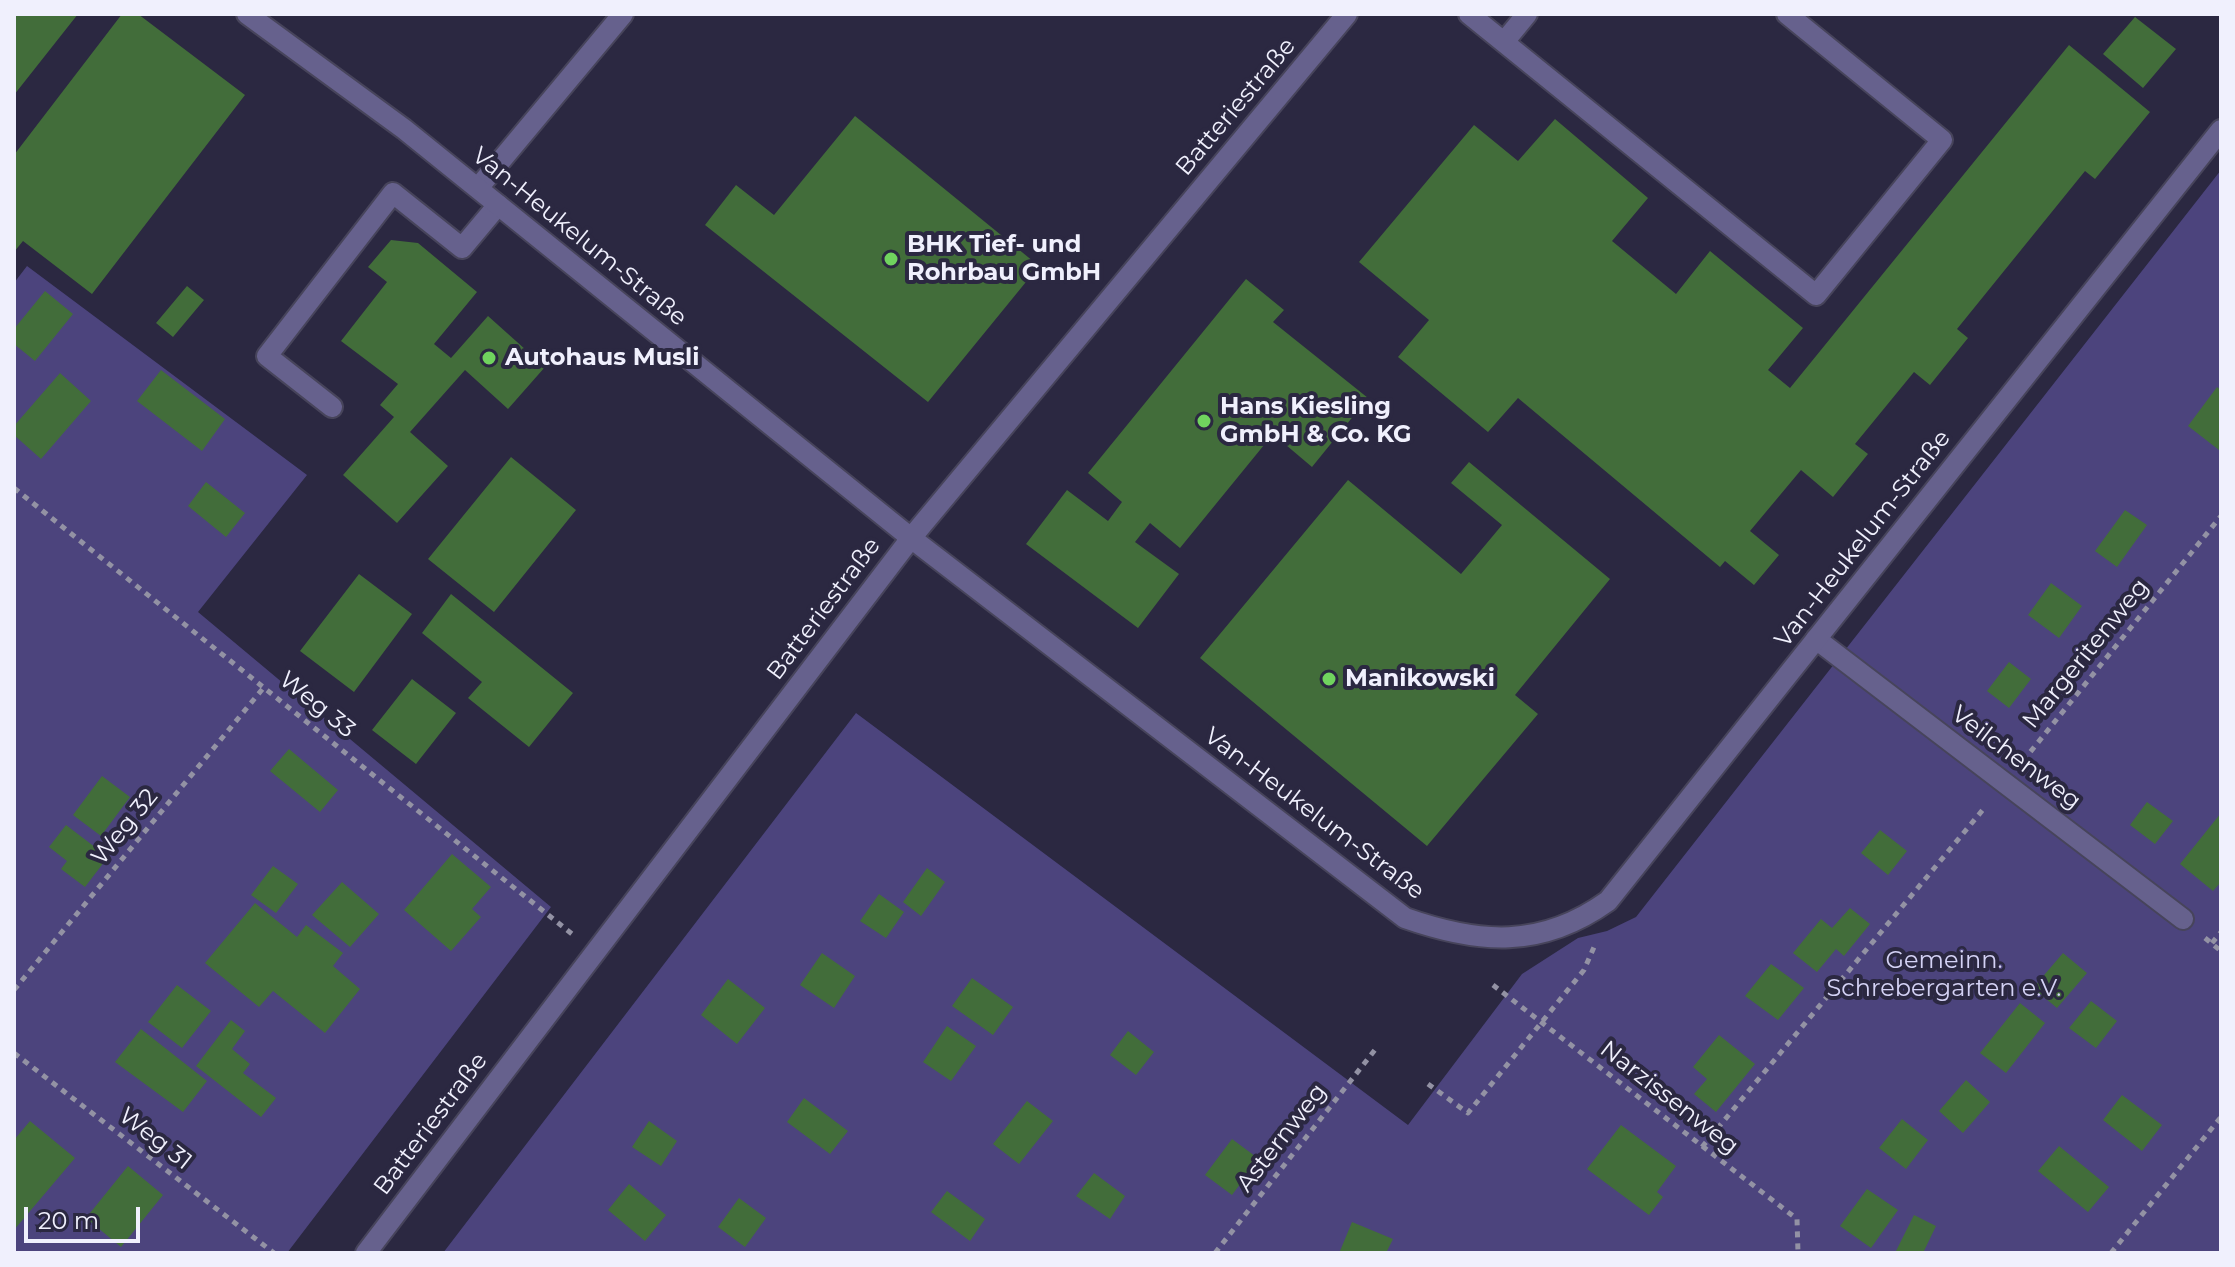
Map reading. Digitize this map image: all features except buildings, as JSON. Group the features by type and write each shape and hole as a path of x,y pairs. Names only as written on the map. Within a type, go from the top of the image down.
{"street":[{"name":"Van-Heukelum-Straße","path":"247,14 404,129 911,538 1405,918 1452,934 1498,938 1555,930 1583,919 1608,901 2221,130"},
{"path":"478,188 623,14"},
{"name":"Batteriestraße","path":"366,1253 911,538 1347,14"},
{"path":"1469,14 1816,295 1942,140 1787,14"},
{"path":"1504,42 1527,14"},
{"path":"332,407 267,356 393,193 462,248 498,205"},
{"name":"Veilchenweg","path":"1816,639 2183,919"}],"path":[{"name":"Weg 33","path":"14,488 595,952"},
{"name":"Margeritenweg","path":"1702,1147 2005,783 2221,516"},
{"name":"Weg 32","path":"14,990 265,686"},
{"path":"2212,943 2221,932"},
{"path":"1428,1084 1468,1113 1584,970 1596,943"},
{"name":"Narzissenweg","path":"1493,985 1797,1219 1798,1253"},
{"name":"Asternweg","path":"1215,1253 1378,1046"},
{"name":"Weg 31","path":"14,1053 274,1253"},
{"path":"2111,1253 2221,1117"}],"green space":[{"name":"Gemeinn. Schrebergarten e.V.","path":"2221,170 2221,1253 443,1253 856,713 1408,1125 1522,974 1578,938 1607,931 1636,917"},
{"path":"27,266 307,475 198,612 551,907 287,1253 14,1253 14,283"}],"place":[{"name":"BHK Tief- und Rohrbau GmbH","path":"891,259"},
{"name":"Autohaus Musli","path":"489,358"},
{"name":"Hans Kiesling GmbH & Co. KG","path":"1204,421"},
{"name":"Manikowski","path":"1329,679"}]}
